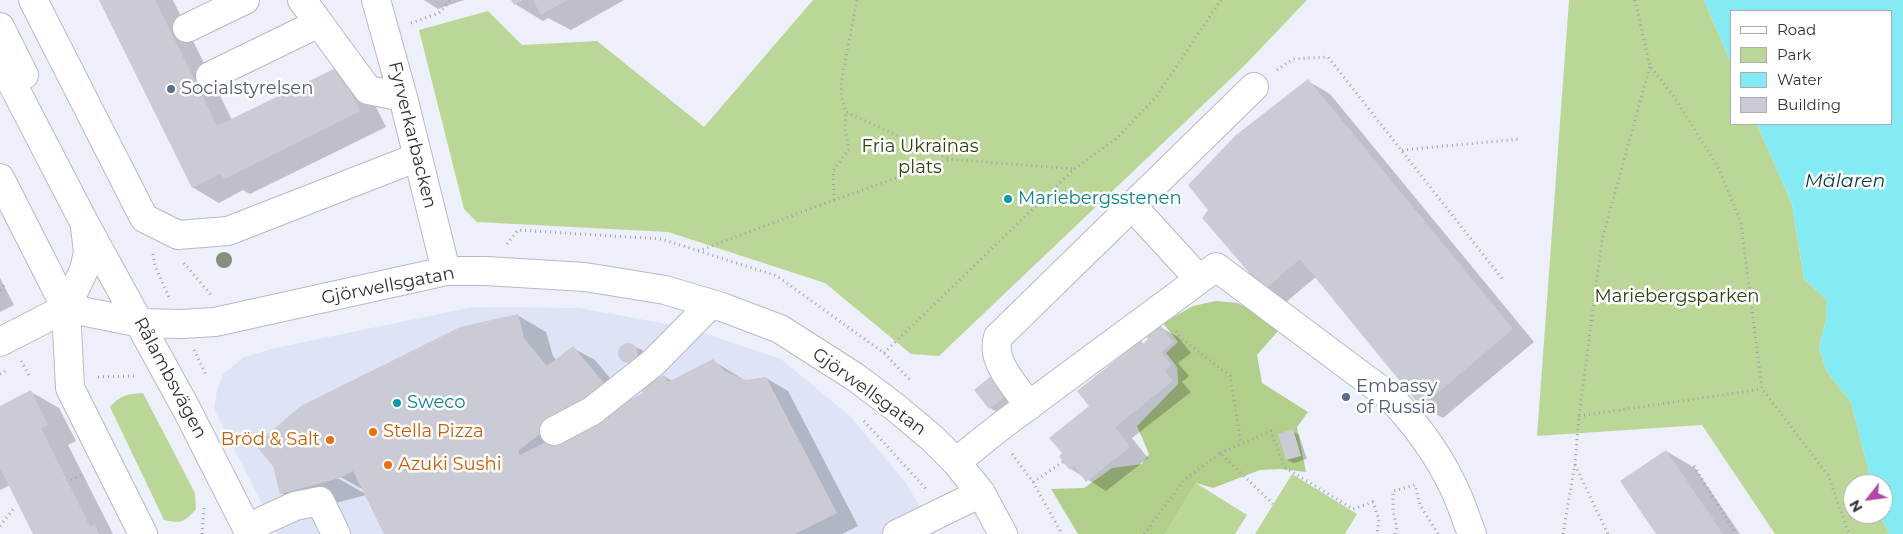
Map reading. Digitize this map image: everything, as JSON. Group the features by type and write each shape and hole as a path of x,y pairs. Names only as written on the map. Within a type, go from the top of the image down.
{"street":[{"path":"33,0 144,218 178,235 228,231 418,157"},
{"path":"187,28 244,0"},
{"path":"302,0 368,90 403,97"},
{"name":"Fyrverkarbacken","path":"376,0 403,97 446,271"},
{"path":"210,76 319,23"},
{"path":"0,27 27,82 27,113"},
{"name":"Rålambsvägen","path":"0,60 84,224 172,380 249,531"},
{"path":"1029,406 999,362 996,344 998,337 1254,87"},
{"name":"Rålambsvägen","path":"0,178 66,308 70,388 143,534"},
{"path":"1132,206 1199,279"},
{"name":"Rålambsvägen","path":"66,308 84,270 88,252 84,224"},
{"path":"956,462 1216,267 1390,397 1412,420 1428,442 1454,487 1472,534"},
{"name":"Gjörwellsgatan","path":"66,308 141,323 182,324 215,322 446,271 486,271 585,278 665,290 711,304 780,329 847,372 895,407 932,438 956,462 981,493 1004,534"},
{"path":"554,431 592,411 654,362 711,304"},
{"path":"0,342 66,308"},
{"path":"909,532 944,511 981,493"},
{"path":"249,531 295,506 320,501 336,534"}],"path":[{"path":"410,23 439,13 451,0"},
{"path":"834,200 832,171 849,149 845,129 846,112 841,96 842,78 857,0"},
{"path":"884,354 1074,169 1116,139 1155,98 1221,0"},
{"path":"1635,0 1650,66 1675,98 1719,169 1741,223 1762,389 1828,475 1849,534"},
{"path":"1254,87 1292,59 1328,57 1504,281"},
{"path":"1563,534 1575,464 1579,416 1602,240 1650,66"},
{"path":"846,112 948,159 1074,169"},
{"path":"1402,150 1521,139"},
{"path":"698,251 948,159"},
{"path":"181,260 232,318"},
{"path":"0,290 6,283"},
{"path":"1181,338 1230,376 1241,443"},
{"path":"70,388 92,377 150,376 172,380"},
{"path":"1579,416 1762,389"},
{"name":"Gjörwellsgatan","path":"860,416 944,511"},
{"path":"1144,534 1185,479 1220,453 1271,430 1284,466 1353,509 1373,502 1379,520 1377,534"},
{"path":"995,431 1033,482 1062,534"},
{"path":"1220,453 1273,504"},
{"path":"1033,482 1063,462"},
{"path":"1575,464 1608,534"},
{"path":"1694,466 1736,534"},
{"path":"71,480 84,474"},
{"path":"1395,534 1397,527 1393,512 1393,491 1415,486 1420,505 1438,534"},
{"path":"0,526 14,507"}],"shaded area":[{"path":"473,307 579,308 689,328 781,359 851,417 906,483 935,534 277,534 214,409 217,390 223,374 244,357 275,348"}],"green space":[{"name":"Fria Ukrainas plats","path":"813,0 1307,0 1244,66 939,356 911,354 825,283 668,232 477,222 464,209 419,30 488,11 522,45 597,41 704,127"},
{"name":"Mariebergsparken","path":"1569,0 1704,0 1730,60 1730,125 1757,125 1792,204 1804,279 1827,300 1826,320 1819,347 1827,372 1851,402 1869,474 1843,474 1843,524 1884,524 1889,534 1775,534 1702,425 1537,436"},
{"path":"1216,301 1237,303 1248,308 1279,330 1257,355 1262,383 1308,412 1297,427 1306,472 1281,469 1260,470 1213,488 1196,483 1165,534 1078,534 1051,489 1084,488 1112,468 1142,464 1149,454 1137,426 1178,384 1177,367 1166,353 1178,342 1163,323 1193,306"},
{"path":"143,393 195,493 196,509 189,517 179,522 164,520 110,407 124,396"},
{"path":"1292,474 1357,514 1345,534 1255,534"},
{"path":"1196,483 1247,515 1235,534 1165,534"}],"water":[{"name":"Mälaren","path":"1704,0 1903,0 1903,534 1889,534 1884,524 1893,524 1893,474 1869,474 1851,402 1827,372 1819,347 1826,320 1827,300 1804,279 1792,204 1757,125 1893,125 1893,10 1730,10 1730,60"}],"building":[{"name":"Socialstyrelsen","path":"99,0 155,0 217,126 338,67 360,111 223,180 220,174 192,188"},
{"path":"511,0 523,0 514,5"},
{"path":"533,0 567,0 541,15"},
{"path":"1308,79 1513,329 1421,407 1300,259 1264,290 1202,218 1208,210 1188,185 1236,135"},
{"path":"518,314 524,338 547,366 573,346 605,384 518,451 520,455 643,393 639,387 664,375 668,382 713,359 725,371 746,380 766,377 837,513 795,534 384,534 353,471 340,478 280,494 273,466 255,445 301,406 460,327"},
{"path":"1160,325 1173,342 1161,352 1172,365 1165,371 1173,381 1115,427 1130,447 1086,482 1074,466 1070,470 1063,462 1059,456 1062,453 1049,438 1089,406 1077,391 1141,340 1143,344 1148,339 1146,336"},
{"path":"628,343 635,346 638,353 635,360 628,363 621,360 618,353 621,346"},
{"path":"991,376 1007,395 989,409 974,390"},
{"path":"31,390 48,425 41,428 90,527 95,524 99,534 33,534 0,468 0,406"},
{"path":"1293,429 1301,456 1286,460 1278,434"},
{"path":"1666,450 1723,534 1656,534 1620,481"}],"place":[{"name":"Socialstyrelsen","path":"171,89"},
{"name":"Mariebergsstenen","path":"1008,199"},
{"name":"Embassy of Russia","path":"1346,397"},
{"name":"Sweco","path":"397,403"},
{"name":"Stella Pizza","path":"373,432"},
{"name":"Bröd & Salt","path":"330,440"},
{"name":"Azuki Sushi","path":"388,465"}]}
